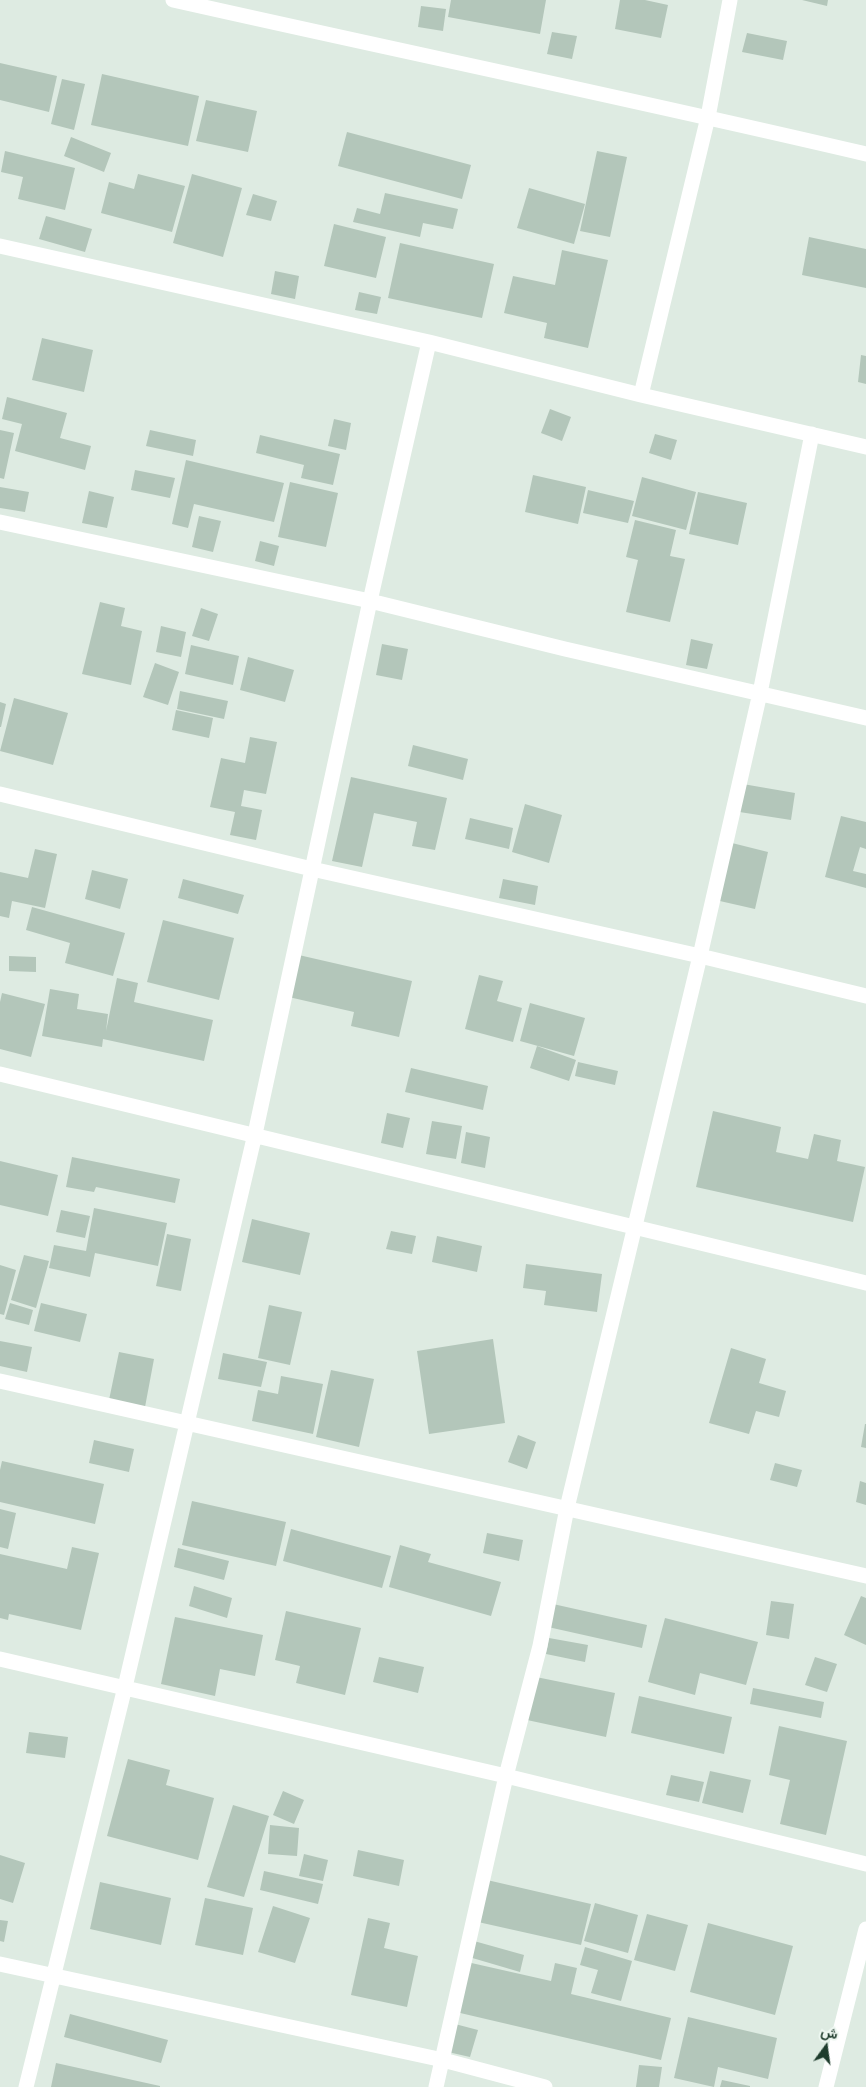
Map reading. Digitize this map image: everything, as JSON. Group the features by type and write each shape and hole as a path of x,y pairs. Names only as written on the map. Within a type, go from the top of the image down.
{"street":[{"path":"173,0 360,43 708,117 866,154"},
{"path":"641,394 708,117 730,0"},
{"path":"0,246 428,342 866,446"},
{"path":"26,2087 125,1687 255,1134 428,342"},
{"path":"436,2087 506,1776 540,1646 567,1508 700,956 760,693 812,434"},
{"path":"0,522 370,601 566,649 866,718"},
{"path":"0,794 312,869 700,956 866,996"},
{"path":"0,1074 255,1134 634,1228 866,1282"},
{"path":"0,1381 866,1576"},
{"path":"0,1659 125,1687 313,1733 506,1776 866,1864"},
{"path":"826,2087 866,1929"},
{"path":"0,1964 52,1977 443,2060 544,2087"}],"building":[{"path":"451,0 546,0 540,34 448,17"},
{"path":"620,0 645,0 668,5 661,38 615,29"},
{"path":"802,0 828,0 827,6"},
{"path":"421,6 446,9 443,31 418,27"},
{"path":"552,32 577,36 572,59 547,54"},
{"path":"747,33 787,41 783,60 742,52"},
{"path":"0,63 57,76 49,112 0,100"},
{"path":"102,74 199,96 188,146 91,125"},
{"path":"62,79 85,84 74,130 51,124"},
{"path":"206,100 257,111 248,152 196,141"},
{"path":"347,132 471,165 462,199 338,166"},
{"path":"71,137 111,153 104,172 64,156"},
{"path":"5,151 75,168 65,210 18,199 23,177 1,172"},
{"path":"597,151 627,157 610,237 580,231"},
{"path":"138,174 185,186 172,232 101,213 109,182 134,189"},
{"path":"192,174 242,188 223,257 173,243"},
{"path":"529,188 585,204 574,244 517,228"},
{"path":"385,193 458,209 453,229 423,223 420,237 353,222 357,208 380,214"},
{"path":"253,194 277,201 271,221 246,215"},
{"path":"46,216 92,229 85,252 39,239"},
{"path":"334,224 386,237 376,278 324,266"},
{"path":"809,237 866,249 866,288 802,275"},
{"path":"400,243 494,264 482,318 388,298"},
{"path":"562,250 608,260 588,348 544,338 547,323 504,313 513,276 555,285"},
{"path":"275,271 299,276 295,299 271,294"},
{"path":"359,292 381,297 377,314 355,310"},
{"path":"42,338 93,350 84,392 32,380"},
{"path":"861,355 866,356 866,384 858,382"},
{"path":"7,397 67,413 60,438 91,446 85,470 15,451 22,424 2,419"},
{"path":"550,409 571,417 562,441 541,433"},
{"path":"334,419 351,423 346,450 328,446"},
{"path":"0,430 14,433 4,479 0,478"},
{"path":"150,430 196,440 193,456 146,446"},
{"path":"655,434 677,440 671,460 649,453"},
{"path":"260,435 340,454 333,485 301,478 304,465 256,453"},
{"path":"186,460 284,483 274,522 194,504 188,528 172,524"},
{"path":"135,470 175,478 170,498 131,490"},
{"path":"533,475 586,487 578,524 525,512"},
{"path":"642,477 696,492 686,530 632,516"},
{"path":"290,482 338,493 326,547 278,537"},
{"path":"0,487 29,492 25,512 0,508"},
{"path":"588,490 634,501 628,523 583,513"},
{"path":"89,491 114,497 107,528 82,523"},
{"path":"698,492 747,503 738,545 689,534"},
{"path":"199,516 221,521 213,552 192,547"},
{"path":"635,520 676,530 670,556 685,559 670,622 626,612 638,560 626,557"},
{"path":"260,541 279,546 274,566 255,561"},
{"path":"100,602 125,608 121,626 142,631 131,685 82,674"},
{"path":"201,608 218,614 209,641 192,636"},
{"path":"161,626 186,632 181,657 156,652"},
{"path":"691,639 713,644 707,669 686,665"},
{"path":"382,644 408,649 402,680 376,675"},
{"path":"191,645 239,656 233,685 185,674"},
{"path":"248,657 294,670 285,702 240,690"},
{"path":"155,663 179,672 168,705 143,697"},
{"path":"180,691 228,701 224,719 177,709"},
{"path":"14,698 68,713 53,765 0,751"},
{"path":"0,702 6,704 1,727 0,727"},
{"path":"176,710 213,718 209,738 172,730"},
{"path":"250,737 277,742 266,794 244,790 241,806 262,810 256,840 230,835 235,812 210,807 221,758 245,763"},
{"path":"413,745 468,759 463,780 408,766"},
{"path":"351,777 447,798 435,850 412,846 417,822 374,813 362,867 332,861"},
{"path":"737,783 795,793 791,820 733,811"},
{"path":"525,804 562,815 549,863 512,852"},
{"path":"841,816 866,822 866,849 860,847 853,871 866,874 866,888 825,877"},
{"path":"470,818 513,828 509,849 465,839"},
{"path":"724,841 768,852 755,909 711,899"},
{"path":"35,849 57,854 45,908 12,901 9,918 0,916 0,872 28,878"},
{"path":"92,870 128,879 120,909 85,899"},
{"path":"183,879 244,895 238,914 178,898"},
{"path":"503,879 538,886 535,905 499,898"},
{"path":"32,907 125,933 113,976 65,963 70,943 26,930"},
{"path":"163,920 234,938 219,1000 147,982"},
{"path":"290,953 412,981 399,1037 351,1026 354,1012 280,995"},
{"path":"9,956 36,957 36,972 9,971"},
{"path":"479,975 503,981 497,1001 522,1008 513,1042 465,1029"},
{"path":"117,978 138,983 134,1002 213,1020 204,1061 103,1039 102,1047 42,1036 50,989 79,994 77,1009 108,1014 106,1031"},
{"path":"2,993 45,1004 31,1057 0,1049 0,1002"},
{"path":"530,1003 585,1018 574,1056 520,1041"},
{"path":"537,1046 576,1060 569,1081 530,1068"},
{"path":"578,1062 618,1071 615,1085 575,1076"},
{"path":"411,1068 488,1086 483,1110 405,1092"},
{"path":"713,1111 781,1127 776,1152 808,1159 814,1134 841,1140 837,1161 865,1167 853,1222 696,1187"},
{"path":"387,1113 410,1118 403,1148 381,1143"},
{"path":"432,1121 462,1126 456,1159 426,1154"},
{"path":"466,1132 490,1137 485,1168 461,1163"},
{"path":"72,1157 180,1179 175,1203 96,1187 94,1192 66,1187"},
{"path":"0,1161 58,1175 48,1216 0,1205"},
{"path":"94,1208 167,1223 158,1266 95,1253 90,1277 49,1268 54,1245 86,1251"},
{"path":"61,1210 90,1216 85,1238 56,1232"},
{"path":"252,1219 310,1233 300,1275 242,1262"},
{"path":"391,1231 416,1236 412,1254 386,1249"},
{"path":"167,1234 191,1239 181,1291 156,1286"},
{"path":"437,1236 482,1246 477,1272 432,1262"},
{"path":"24,1255 49,1261 36,1308 11,1300"},
{"path":"526,1264 602,1274 597,1312 544,1305 546,1291 523,1288"},
{"path":"0,1265 16,1270 4,1315 0,1314"},
{"path":"10,1303 33,1310 29,1325 5,1319"},
{"path":"41,1303 87,1314 80,1342 34,1331"},
{"path":"269,1305 302,1312 290,1365 258,1358"},
{"path":"493,1339 505,1423 429,1434 417,1351"},
{"path":"0,1341 32,1347 27,1372 0,1366"},
{"path":"731,1348 766,1359 759,1383 786,1391 779,1417 756,1411 749,1434 709,1423"},
{"path":"119,1352 154,1359 145,1407 109,1400"},
{"path":"223,1353 267,1362 261,1387 218,1379"},
{"path":"331,1370 374,1379 359,1447 316,1437"},
{"path":"281,1376 323,1384 313,1434 252,1421 258,1390 278,1394"},
{"path":"866,1424 866,1448 861,1447"},
{"path":"518,1435 536,1442 527,1469 508,1462"},
{"path":"94,1440 134,1449 129,1472 89,1463"},
{"path":"2,1461 104,1484 95,1524 0,1502 0,1470"},
{"path":"775,1463 802,1470 797,1487 770,1480"},
{"path":"860,1481 866,1483 866,1505 856,1502"},
{"path":"192,1501 286,1522 276,1566 182,1545"},
{"path":"0,1509 16,1513 8,1549 0,1547"},
{"path":"291,1529 391,1556 382,1588 283,1561"},
{"path":"487,1533 523,1540 519,1561 483,1553"},
{"path":"400,1545 431,1554 428,1562 501,1582 491,1616 389,1587"},
{"path":"72,1547 99,1553 81,1630 9,1614 8,1620 0,1618 0,1554 67,1569"},
{"path":"178,1548 229,1561 224,1580 174,1567"},
{"path":"194,1586 232,1598 227,1618 189,1606"},
{"path":"861,1596 866,1598 866,1645 844,1635"},
{"path":"771,1601 794,1604 789,1639 766,1635"},
{"path":"553,1604 647,1625 642,1648 548,1627"},
{"path":"286,1611 361,1628 345,1695 296,1683 300,1666 275,1660"},
{"path":"175,1617 263,1635 255,1676 220,1669 215,1696 161,1684"},
{"path":"665,1618 758,1642 746,1685 700,1673 695,1695 648,1682"},
{"path":"549,1638 588,1645 585,1662 546,1654"},
{"path":"379,1657 424,1667 418,1693 373,1682"},
{"path":"815,1657 837,1664 827,1692 805,1685"},
{"path":"536,1677 615,1693 606,1737 527,1720"},
{"path":"753,1688 824,1702 821,1718 750,1704"},
{"path":"639,1696 732,1717 724,1754 631,1733"},
{"path":"779,1726 847,1741 826,1835 780,1824 790,1780 769,1775"},
{"path":"29,1732 68,1737 65,1758 26,1753"},
{"path":"128,1759 170,1770 166,1785 214,1798 198,1860 107,1836"},
{"path":"710,1771 751,1780 743,1813 702,1803"},
{"path":"671,1775 704,1782 699,1802 666,1795"},
{"path":"283,1791 304,1800 294,1824 273,1815"},
{"path":"233,1805 269,1816 244,1897 207,1887"},
{"path":"270,1825 299,1828 297,1856 268,1854"},
{"path":"358,1850 404,1860 399,1886 353,1876"},
{"path":"304,1854 328,1860 323,1881 299,1876"},
{"path":"0,1855 25,1863 13,1903 0,1899"},
{"path":"264,1871 323,1884 318,1904 260,1890"},
{"path":"487,1880 591,1904 581,1945 478,1922"},
{"path":"100,1882 171,1898 161,1945 90,1929"},
{"path":"205,1898 253,1908 243,1955 195,1945"},
{"path":"595,1903 638,1915 628,1953 584,1941"},
{"path":"273,1906 310,1918 295,1963 258,1952"},
{"path":"647,1914 688,1925 675,1971 634,1960"},
{"path":"368,1918 390,1923 384,1948 418,1956 407,2007 351,1995"},
{"path":"0,1920 8,1921 4,1942 0,1941"},
{"path":"708,1923 793,1946 775,2015 690,1992"},
{"path":"474,1941 524,1955 520,1972 469,1957"},
{"path":"585,1947 632,1961 621,2001 591,1993 598,1970 580,1965"},
{"path":"467,1962 551,1981 555,1963 577,1968 571,1994 671,2018 661,2060 456,2012"},
{"path":"70,2014 168,2040 161,2063 64,2037"},
{"path":"688,2017 777,2038 768,2079 718,2067 714,2087 674,2078"},
{"path":"455,2024 478,2030 470,2057 448,2052"},
{"path":"56,2063 160,2086 160,2087 51,2087"},
{"path":"639,2065 662,2067 659,2087 636,2087"},
{"path":"722,2080 750,2086 750,2087 720,2087"}]}
